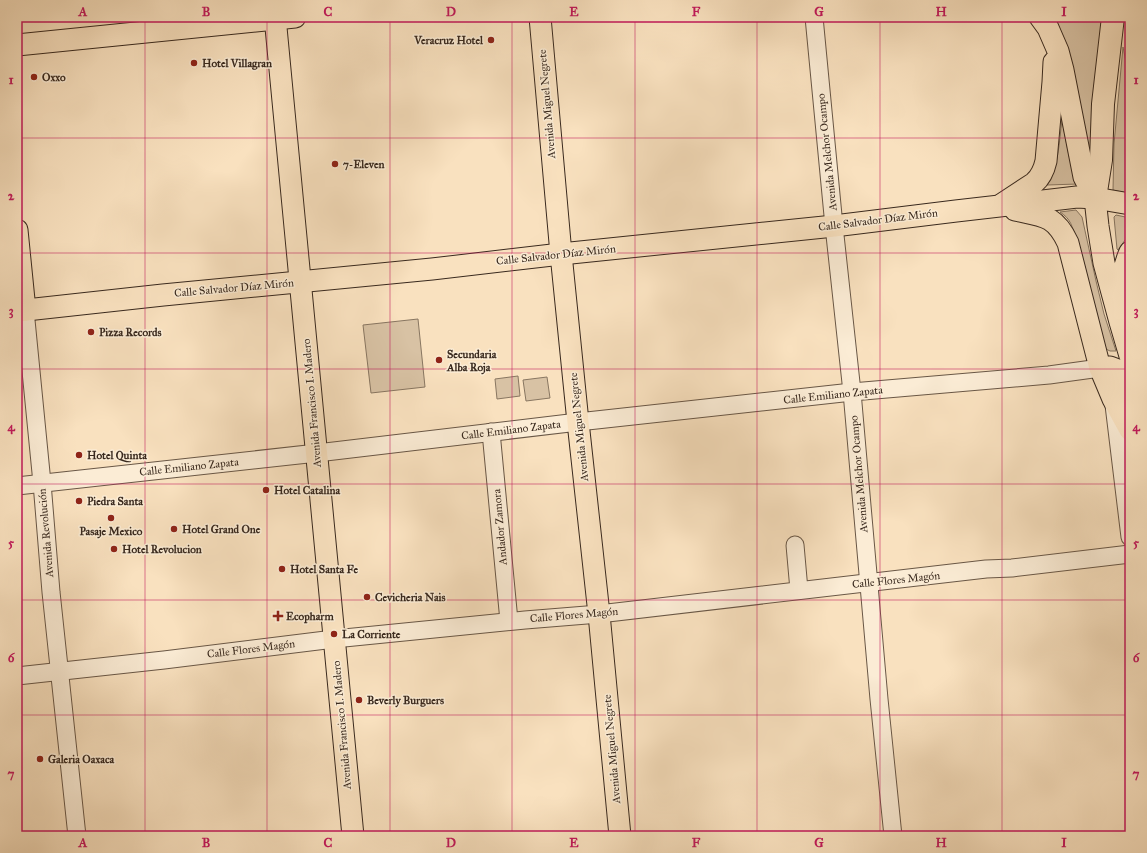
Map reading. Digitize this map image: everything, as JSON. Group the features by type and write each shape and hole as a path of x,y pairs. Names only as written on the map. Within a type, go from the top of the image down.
{"highway":[{"path":"1095,198 1101,160 1103,104 1113,17"}],"main road":[{"name":"Avenida Miguel Negrete","path":"540,17 561,254 599,614 620,836"},
{"path":"1040,17 1048,28 1064,70 1084,177 1095,198 1104,263 1130,356"},
{"path":"17,46 282,18"},
{"name":"Avenida Francisco I. Madero","path":"282,18 300,282 352,836"},
{"path":"999,206 1038,180 1043,172 1046,161 1053,82 1054,64 1052,38"},
{"name":"Calle Salvador Díaz Mirón","path":"21,311 834,226 1077,197 1095,198 1130,204"},
{"path":"999,206 1045,217 1053,221 1064,235 1068,244 1100,368 1110,367 1118,370 1130,430"},
{"name":"Avenida Revolución","path":"17,230 21,311"},
{"path":"1120,322 1123,273 1125,262 1130,252"}],"street":[{"name":"Avenida Melchor Ocampo","path":"814,17 852,392 893,836"},
{"name":"Avenida Revolución","path":"21,311 42,483 51,592 77,836"},
{"name":"Calle Emiliano Zapata","path":"17,486 852,392 1048,375 1100,368"},
{"path":"1122,396 1130,537"},
{"name":"Andador Zamora","path":"491,432 509,621"},
{"path":"795,545 799,590"},
{"name":"Calle Flores Magón","path":"17,676 334,639 509,621 599,614 799,590 1130,554"}],"shaded area":[{"path":"1051,17 1104,17 1093,177"},
{"path":"1123,47 1130,83 1130,194 1113,190 1114,144"},
{"path":"1062,120 1069,156 1078,184 1047,185 1056,162"},
{"path":"1076,210 1082,217 1104,314 1116,351 1110,351 1104,348 1071,223 1060,212"},
{"path":"1116,215 1130,218 1130,233 1118,250 1114,217"},
{"path":"418,319 425,387 371,393 363,325"},
{"path":"518,376 520,396 497,399 495,379"},
{"path":"547,377 550,398 526,401 523,380"}],"place":[{"name":"Veracruz Hotel","path":"491,40"},
{"name":"Hotel Villagran","path":"194,63"},
{"name":"Oxxo","path":"34,77"},
{"name":"7-Eleven","path":"335,164"},
{"name":"Pizza Records","path":"91,332"},
{"name":"Secundaria Alba Roja","path":"439,360"},
{"name":"Hotel Quinta","path":"79,455"},
{"name":"Hotel Catalina","path":"266,490"},
{"name":"Piedra Santa","path":"79,501"},
{"name":"Pasaje Mexico","path":"111,518"},
{"name":"Hotel Grand One","path":"174,529"},
{"name":"Hotel Revolucion","path":"114,549"},
{"name":"Hotel Santa Fe","path":"282,569"},
{"name":"Cevicheria Nais","path":"367,597"},
{"name":"Ecopharm","path":"278,616"},
{"name":"La Corriente","path":"334,634"},
{"name":"Beverly Burguers","path":"359,700"},
{"name":"Galeria Oaxaca","path":"40,759"}]}
